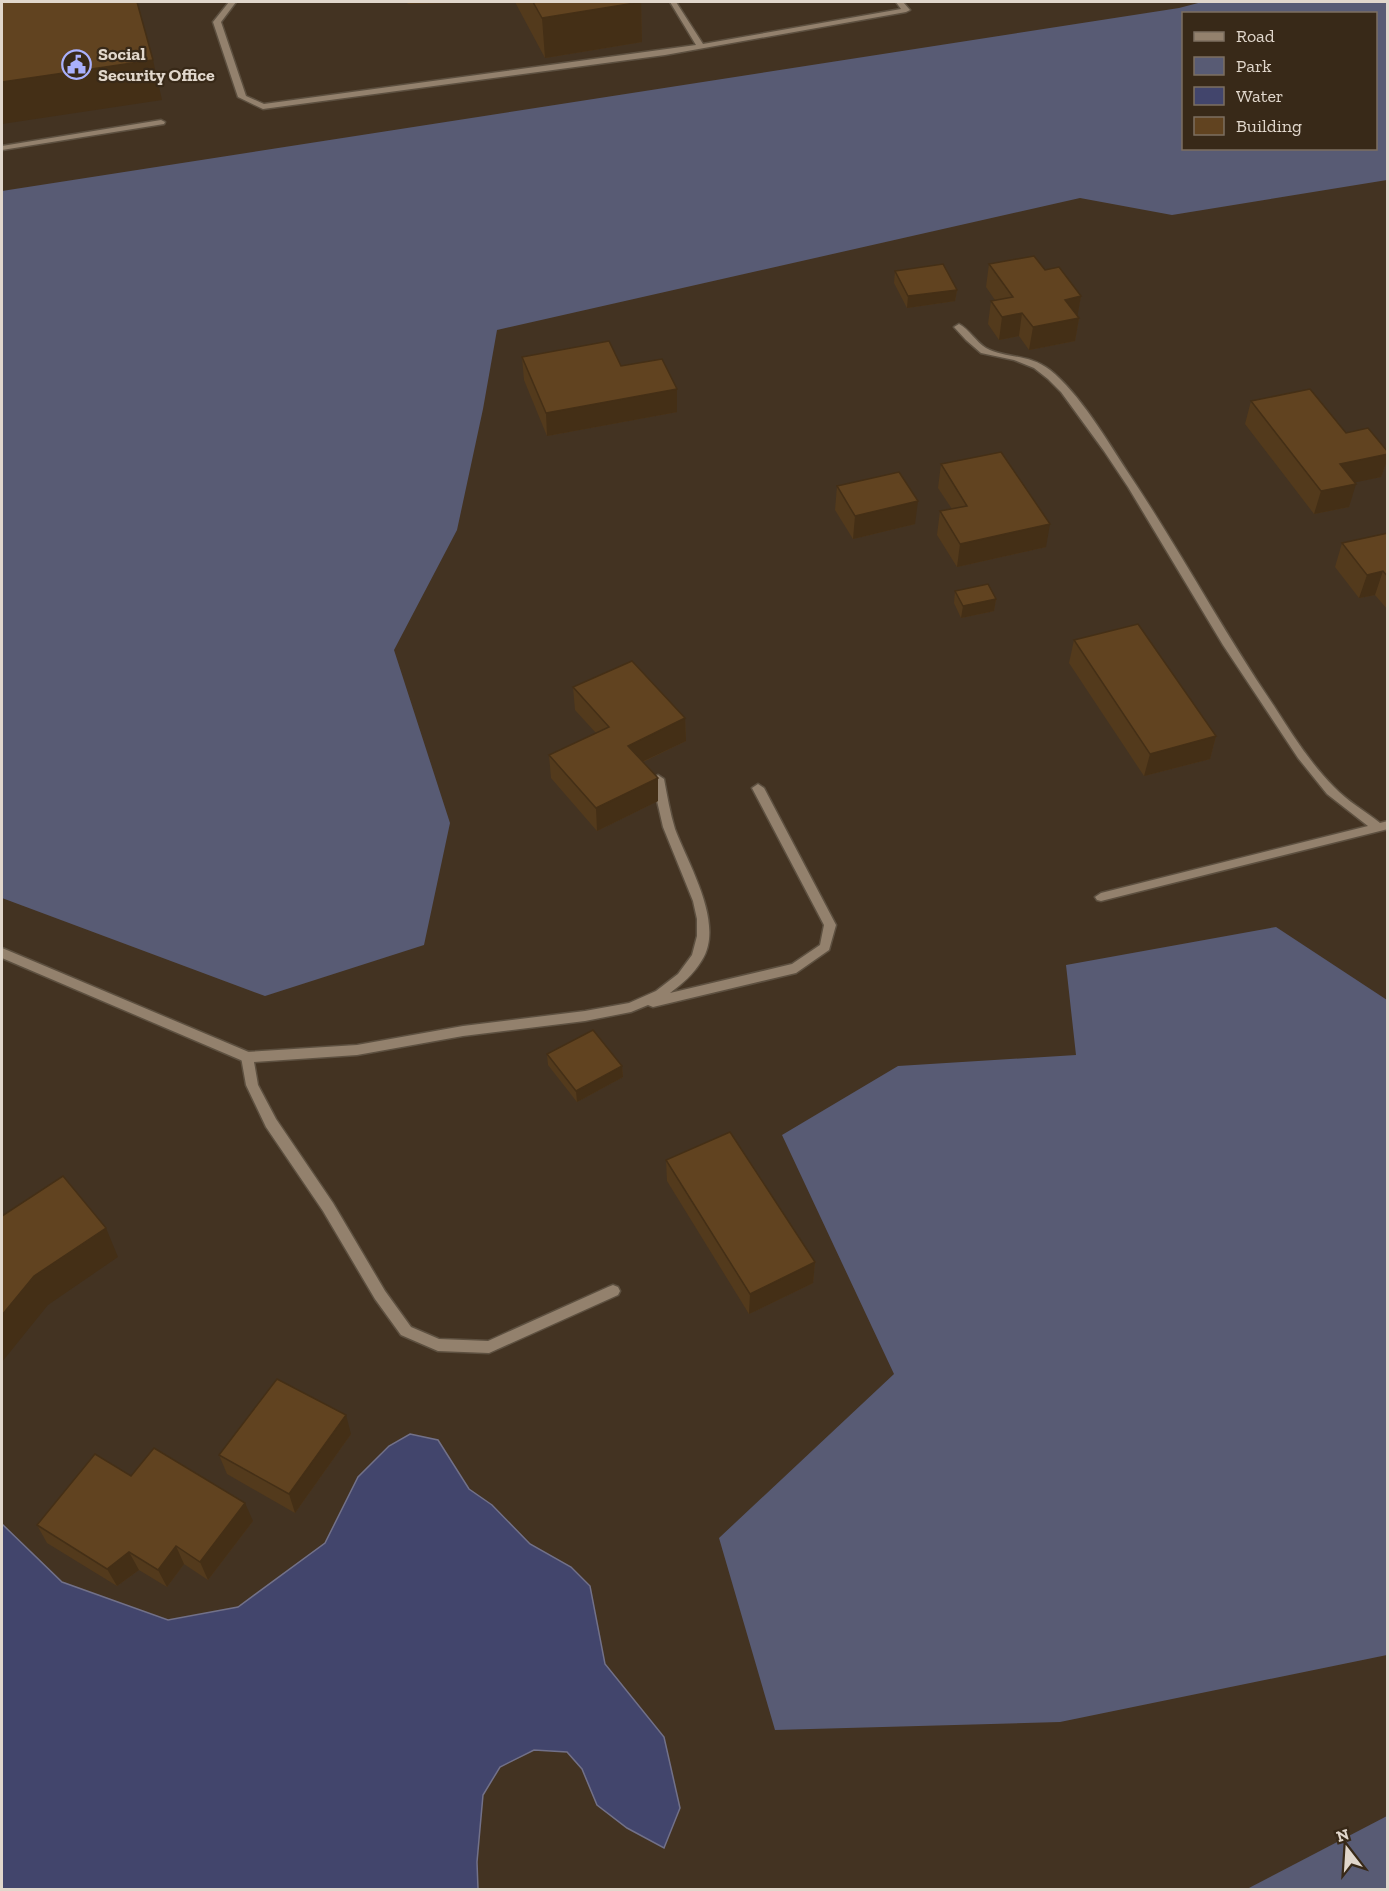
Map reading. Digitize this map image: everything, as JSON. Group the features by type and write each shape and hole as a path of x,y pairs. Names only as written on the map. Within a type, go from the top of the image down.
{"street":[{"path":"232,2 217,22 243,98 263,107 701,47 906,10 899,2"},
{"path":"673,2 701,47"},
{"path":"2,148 161,122"},
{"path":"959,327 974,346 990,354 1029,362 1044,370 1057,382 1082,414 1152,516 1261,697 1302,754 1331,791 1383,826"},
{"path":"631,1007 660,994 682,977 698,957 703,936 704,919 699,901 669,827 658,779"},
{"path":"2,952 247,1057 357,1050 463,1031 585,1016 631,1007 796,968 825,947 830,925 758,788"},
{"path":"1101,897 1383,826"},
{"path":"247,1057 252,1085 271,1124 328,1207 380,1295 405,1331 438,1345 489,1347 613,1291"}],"green space":[{"path":"1202,2 1387,2 1387,180 1172,215 1080,198 497,330 457,530 394,650 450,823 424,945 265,996 2,898 2,191 1179,8"},
{"path":"1276,927 1387,1000 1387,1655 1060,1722 775,1730 719,1538 894,1374 782,1135 898,1066 1076,1055 1066,965"},
{"path":"1387,1816 1387,1889 1247,1889"}],"water":[{"path":"410,1434 438,1440 469,1489 492,1505 530,1544 571,1567 590,1586 605,1664 664,1737 680,1808 664,1848 627,1828 597,1805 582,1769 567,1752 534,1750 500,1767 483,1795 477,1862 478,1889 2,1889 2,1524 62,1582 168,1620 238,1607 325,1543 358,1477 389,1446"}],"building":[{"path":"2,2 137,2 153,60 2,82"},
{"path":"533,2 641,2 542,18"},
{"path":"1034,256 1045,270 1059,267 1081,296 1065,300 1079,318 1033,327 1022,313 1002,317 991,301 1013,297 989,264"},
{"path":"943,264 957,290 908,296 895,271"},
{"path":"609,341 621,366 662,359 677,389 546,413 522,357"},
{"path":"1310,389 1346,433 1368,428 1388,452 1388,454 1340,464 1356,484 1321,491 1251,401"},
{"path":"1001,452 1050,524 960,544 940,511 967,506 941,464"},
{"path":"899,472 918,501 855,516 837,486"},
{"path":"1388,533 1388,577 1383,571 1367,575 1342,543"},
{"path":"988,584 996,599 963,606 955,591"},
{"path":"1138,624 1216,736 1150,754 1074,640"},
{"path":"632,661 685,718 628,746 658,778 596,808 549,755 609,727 573,687"},
{"path":"593,1030 622,1066 576,1091 547,1054"},
{"path":"730,1132 815,1262 750,1294 666,1160"},
{"path":"63,1176 106,1228 34,1276 2,1315 2,1216"},
{"path":"277,1379 346,1415 289,1494 219,1455"},
{"path":"154,1448 245,1503 200,1562 176,1546 158,1570 129,1552 107,1569 37,1525 95,1454 131,1476"}],"place":[{"name":"Social Security Office","path":"77,64"}]}
